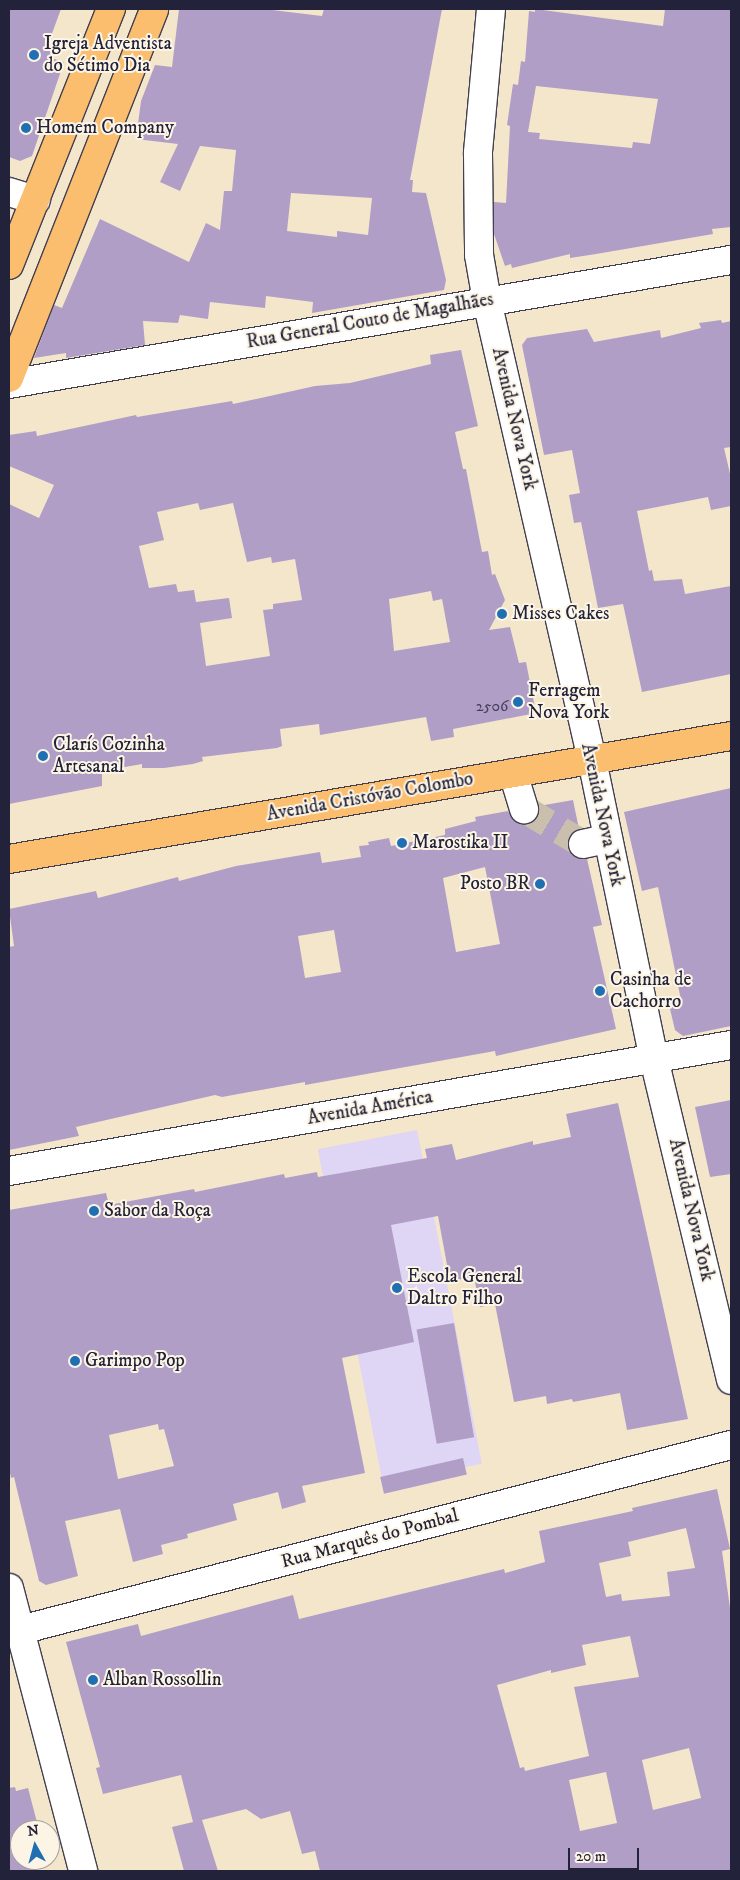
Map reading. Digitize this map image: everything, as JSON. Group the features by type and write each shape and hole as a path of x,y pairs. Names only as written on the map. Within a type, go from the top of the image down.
{"main road":[{"path":"9,265 111,9"},
{"path":"9,378 154,9"},
{"name":"Avenida Cristóvão Colombo","path":"9,859 731,736"}],"street":[{"name":"Avenida Nova York","path":"491,9 478,153 479,255 487,301 592,760 595,841 654,1059 731,1380"},
{"path":"9,192 36,200"},
{"name":"Rua General Couto de Magalhães","path":"9,384 731,260"},
{"path":"513,773 524,808"},
{"name":"Avenida América","path":"9,1171 731,1045"},
{"name":"Rua Marquês do Pombal","path":"14,1632 731,1445"},
{"path":"9,1588 14,1632 83,1871"}],"shaded area":[{"name":"Escola General Daltro Filho","path":"417,1130 482,1464 383,1483 318,1149"}],"building":[{"path":"9,9 61,9 47,47 55,50 51,58 64,62 32,156 20,161 9,157"},
{"path":"179,9 264,9 322,16 324,9 442,9 410,180 413,180 412,192 426,193 446,280 444,290 312,313 313,302 266,296 265,308 210,302 208,319 180,315 178,323 143,321 145,345 66,358 66,353 34,358 54,305 62,308 100,219 189,262 206,223 220,230 224,191 232,191 236,150 200,146 180,191 160,182 178,144 136,139 141,101 155,65 172,67","holes":["291,193 372,198 368,235 337,231 337,237 287,231"]},
{"path":"535,9 663,26 665,9 731,9 731,227 712,229 713,234 570,258 570,254 512,268 511,264 505,266 494,234 494,202 506,203 510,126 507,125 513,84 518,85 521,61 525,62 529,11 535,12","holes":["536,86 658,99 650,144 633,142 632,148 539,139 540,133 528,132"]},
{"path":"721,320 722,323 731,321 731,447 724,448 731,478 731,506 711,510 708,497 637,511 649,571 652,570 654,581 682,579 685,594 731,586 731,674 642,692 623,604 598,608 581,522 574,523 569,495 580,493 572,450 544,455 522,345 527,338 587,329 594,342 660,330 661,338 701,328 699,323"},
{"path":"461,350 478,426 455,432 463,469 466,469 482,552 488,551 492,575 495,574 505,600 489,630 510,627 519,663 526,662 536,713 453,729 454,737 431,741 426,717 320,735 319,724 280,729 282,746 277,748 202,757 203,761 193,764 164,768 142,768 142,764 102,771 102,786 9,804 9,504 39,518 54,485 9,466 9,435 36,431 37,436 136,415 137,417 232,401 233,404 315,386 350,383 431,364 430,355","holes":["198,503 200,510 233,503 247,562 271,557 272,563 295,559 302,600 273,604 273,609 263,610 270,656 206,666 200,623 232,618 229,598 196,602 194,590 178,592 176,584 149,588 139,546 164,540 157,512","431,591 433,601 442,599 450,642 394,651 389,599"]},
{"path":"731,788 731,1026 683,1036 675,1030 670,1009 671,1003 681,1000 658,887 642,891 624,812"},
{"path":"573,800 579,829 572,833 568,847 572,855 587,859 602,925 593,927 616,1029 496,1056 495,1051 305,1085 305,1082 222,1097 215,1095 76,1127 79,1136 9,1150 9,947 14,946 9,909 96,891 98,898 178,877 179,881 236,866 320,852 322,863 361,857 359,846 369,845 368,842 389,838 391,846 445,835 445,829 476,821 475,817 508,811 514,821 528,824 536,819 539,806","holes":["485,867 500,944 456,952 443,878","334,930 341,972 305,978 298,936"]},
{"path":"731,1100 731,1174 710,1177 695,1107"},
{"path":"618,1103 688,1419 627,1430 620,1393 573,1402 572,1399 547,1404 546,1396 514,1402 495,1304 480,1307 474,1277 450,1281 438,1216 391,1225 414,1342 342,1358 365,1473 302,1486 306,1502 282,1509 278,1492 233,1504 237,1520 187,1534 188,1538 161,1545 163,1554 133,1562 120,1509 65,1521 78,1576 46,1585 39,1581 14,1477 11,1478 9,1468 9,1210 106,1193 109,1205 194,1189 195,1192 284,1174 285,1178 317,1172 318,1177 427,1158 425,1149 452,1144 456,1160 533,1141 533,1145 571,1137 566,1114","holes":["158,1424 159,1430 164,1429 174,1466 118,1479 109,1435"]},
{"path":"454,1323 474,1437 437,1444 417,1330"},
{"path":"463,1458 467,1475 384,1494 380,1477"},
{"path":"717,1489 730,1549 722,1551 731,1615 731,1871 320,1871 315,1851 302,1854 290,1811 261,1819 246,1809 202,1820 218,1871 184,1871 172,1827 193,1822 181,1775 103,1794 96,1768 100,1767 66,1642 138,1624 141,1636 293,1595 299,1619 504,1569 505,1573 545,1562 539,1531 633,1511 632,1508","holes":["686,1528 695,1568 667,1572 670,1596 622,1601 621,1594 606,1597 599,1563 631,1556 628,1542","630,1636 639,1677 574,1687 589,1756 525,1771 524,1767 520,1768 497,1685 551,1670 551,1673 586,1665 582,1645","689,1748 701,1798 653,1810 642,1760","606,1772 617,1823 580,1831 569,1780"]},
{"path":"15,1787 16,1791 28,1788 36,1820 10,1820 10,1870 35,1871 9,1871 9,1788"}],"tunnel":[{"path":"524,809 583,844"}],"place":[{"name":"Igreja Adventista do Sétimo Dia","path":"34,55"},
{"name":"Homem Company","path":"26,128"},
{"name":"Misses Cakes","path":"502,614"},
{"name":"Ferragem Nova York","path":"518,702"},
{"name":"Clarís Cozinha Artesanal","path":"43,756"},
{"name":"Marostika II","path":"402,843"},
{"name":"Posto BR","path":"540,884"},
{"name":"Casinha de Cachorro","path":"600,991"},
{"name":"Sabor da Roça","path":"94,1211"},
{"name":"Escola General Daltro Filho","path":"397,1288"},
{"name":"Garimpo Pop","path":"75,1361"},
{"name":"Alban Rossollin","path":"93,1680"}]}
